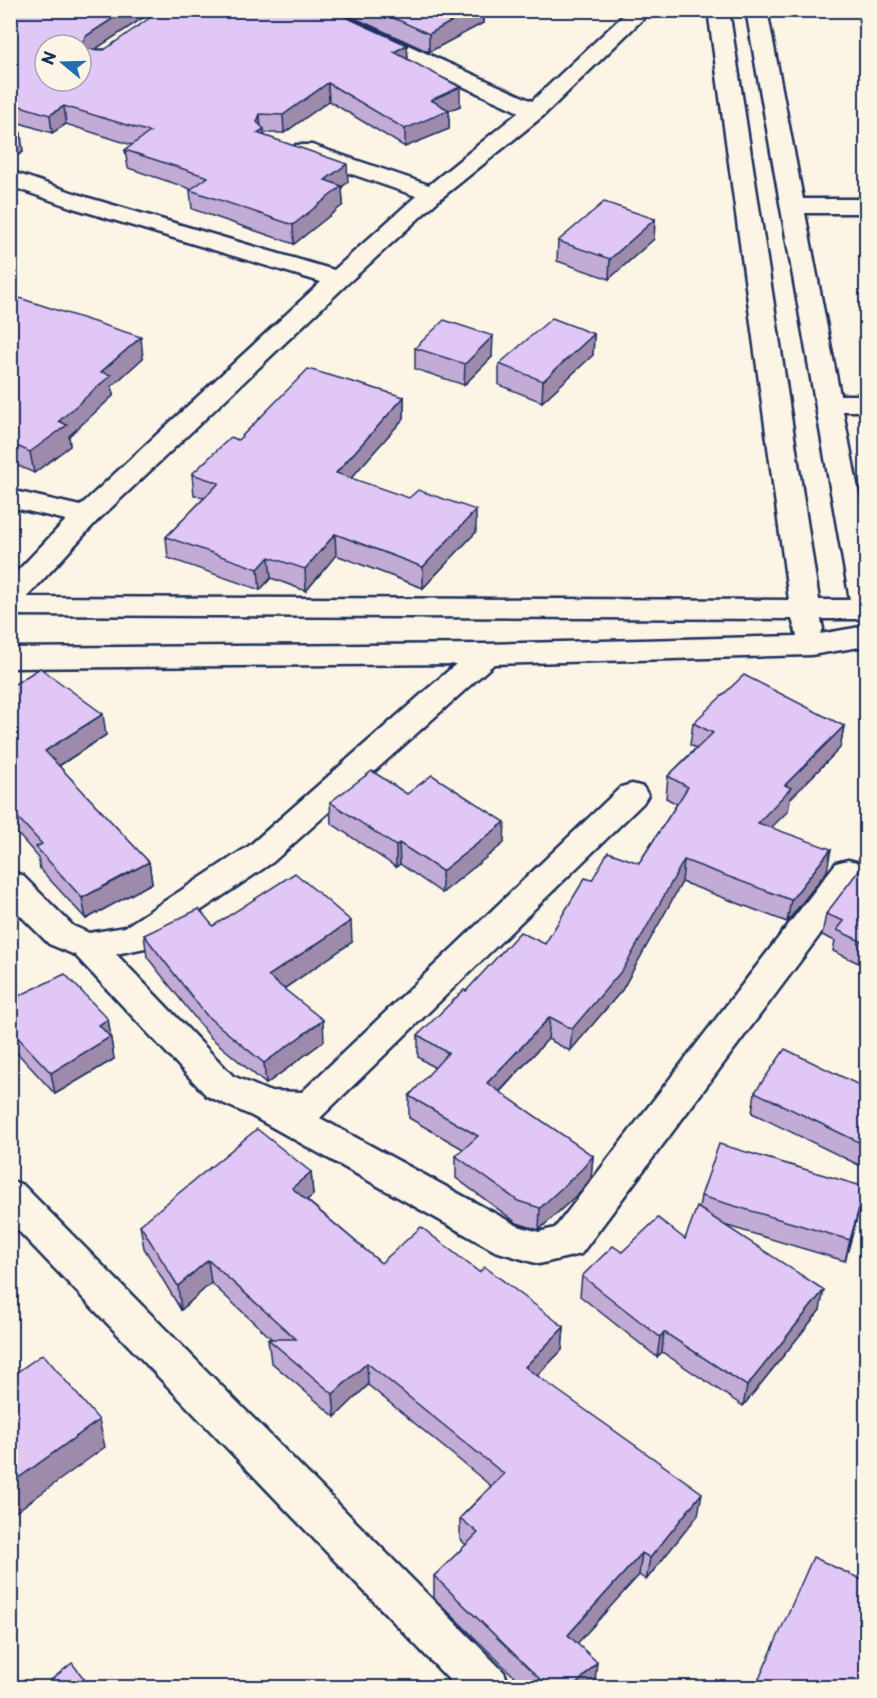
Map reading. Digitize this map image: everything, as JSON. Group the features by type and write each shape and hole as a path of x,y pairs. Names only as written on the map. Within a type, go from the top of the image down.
{"street":[{"path":"312,10 535,111"},
{"path":"10,597 86,516 338,279 432,194 535,111 642,10"},
{"path":"756,10 827,403 867,605"},
{"path":"716,12 724,43 810,645"},
{"path":"724,43 761,43"},
{"path":"282,142 432,194"},
{"path":"10,178 81,203 338,279"},
{"path":"791,206 867,206"},
{"path":"827,403 867,403"},
{"path":"10,498 86,516"},
{"path":"10,606 867,610"},
{"path":"10,658 486,654 810,645 867,636"},
{"path":"87,946 132,939 261,854 486,654"},
{"path":"265,1106 310,1107 632,795"},
{"path":"10,884 61,935 87,946 220,1086 265,1106 509,1240 539,1248 567,1242 848,872"},
{"path":"10,1196 488,1688"}],"building":[{"path":"10,10 126,10 91,33 33,33 33,93 93,93 93,49 104,50 161,10 330,10 407,45 394,52 460,87 431,100 449,110 405,129 328,83 283,115 260,114 257,122 264,129 257,133 347,164 325,180 342,186 293,225 190,190 208,177 125,150 150,132 64,106 50,115 10,103"},
{"path":"376,10 472,10 429,34"},
{"path":"10,117 21,133 10,140"},
{"path":"604,202 655,219 610,259 558,241"},
{"path":"10,295 141,337 101,372 111,375 59,421 67,425 30,452 10,443"},
{"path":"552,318 594,334 543,381 499,364"},
{"path":"444,320 493,336 465,364 415,348"},
{"path":"308,369 404,397 336,473 409,498 418,490 476,510 423,567 335,534 305,569 269,557 258,569 166,537 219,483 192,474 231,437 238,440"},
{"path":"40,668 103,714 45,751 149,862 82,898 36,847 42,844 10,809 10,687"},
{"path":"744,675 844,726 785,785 791,788 758,823 831,849 791,900 684,860 624,968 572,1029 550,1017 487,1083 593,1156 540,1208 518,1201 456,1156 478,1136 409,1096 448,1053 418,1035 464,990 466,991 520,932 545,944 585,878 592,880 608,852 639,863 688,787 668,776 713,733 693,723"},
{"path":"372,771 407,794 432,775 505,822 442,871 399,843 396,846 330,802"},
{"path":"865,862 867,863 867,944 837,930 844,921 826,914"},
{"path":"295,873 351,921 268,976 323,1020 264,1063 207,1016 144,935 199,909 213,926"},
{"path":"65,974 108,1019 99,1025 110,1037 51,1073 10,1029 10,1000"},
{"path":"785,1049 861,1086 867,1072 867,1146 755,1092"},
{"path":"257,1129 311,1172 292,1188 381,1263 421,1227 479,1272 485,1267 564,1327 525,1367 702,1493 650,1558 642,1553 568,1635 597,1662 573,1688 549,1688 434,1576 478,1533 460,1518 504,1474 367,1363 333,1394 268,1339 296,1339 208,1260 178,1286 140,1225"},
{"path":"719,1144 865,1187 850,1240 701,1196"},
{"path":"697,1207 824,1290 747,1386 664,1332 660,1337 582,1276 613,1246 622,1252 658,1218 685,1239"},
{"path":"43,1354 99,1420 10,1484 10,1377"},
{"path":"813,1557 867,1582 867,1688 755,1688"},
{"path":"72,1663 91,1688 41,1688"}]}
